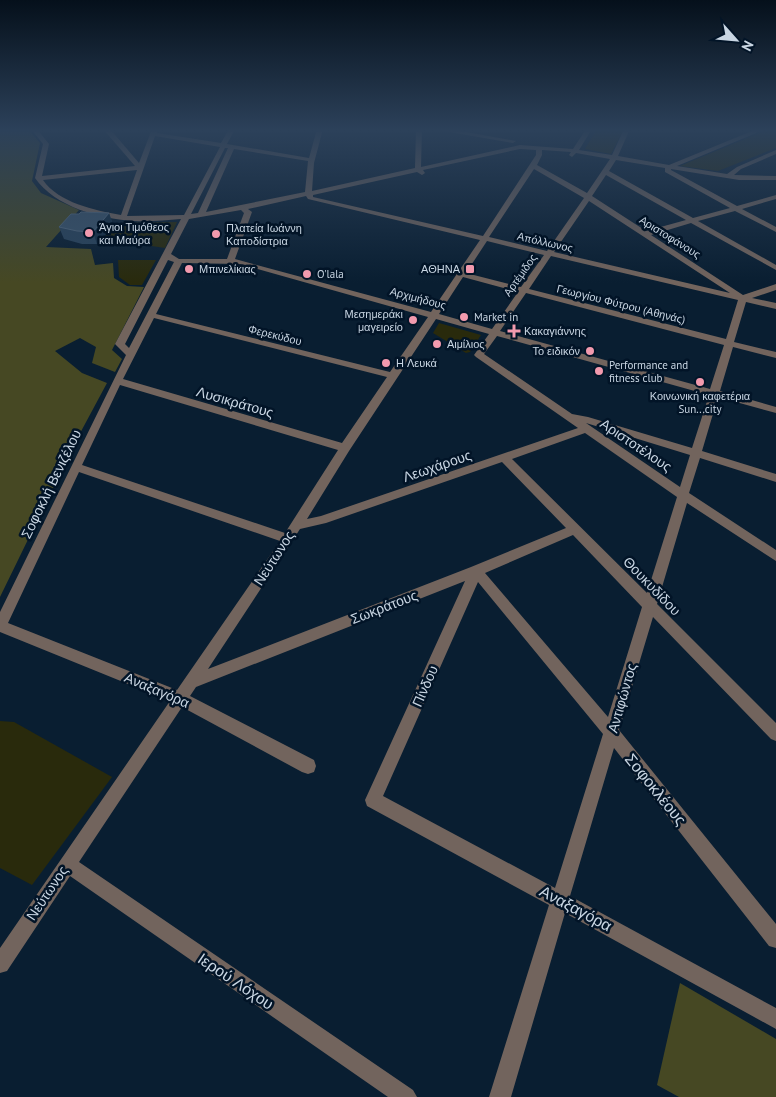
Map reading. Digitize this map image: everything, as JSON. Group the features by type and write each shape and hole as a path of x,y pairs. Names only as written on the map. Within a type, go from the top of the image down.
{"street":[{"path":"40,180 45,188 58,197 93,212 123,218 187,218 245,210 377,180"},
{"path":"123,218 136,180"},
{"path":"131,355 120,344 206,180"},
{"path":"201,216 217,180"},
{"path":"309,195 310,180"},
{"name":"Νεύτωνος","path":"0,964 181,699 288,538 344,448 523,180"},
{"name":"Αριστοφάνους","path":"558,180 588,197 743,298"},
{"name":"Αρτέμιδος","path":"480,357 479,355 599,180"},
{"path":"620,180 776,268"},
{"path":"688,180 776,230"},
{"path":"726,180 740,183 776,184"},
{"name":"Απόλλωνος","path":"309,195 483,239 776,306"},
{"path":"645,234 776,197"},
{"path":"230,261 245,210"},
{"name":"Αρχιμήδους","path":"168,255 179,261 240,262 776,410"},
{"name":"Σοφοκλή Βενιζέλου","path":"0,626 117,381 179,261"},
{"name":"Γεωργίου Φύτρου (Αθηνάς)","path":"460,274 776,355"},
{"path":"743,298 776,287"},
{"name":"Αντιφώντος","path":"500,1097 743,298"},
{"name":"Φερεκύδου","path":"151,315 393,376"},
{"name":"Αριστοτέλους","path":"480,357 776,556"},
{"name":"Λυσικράτους","path":"117,381 344,448"},
{"path":"569,417 584,419 776,478"},
{"name":"Λεωχάρους","path":"295,526 322,520 586,429"},
{"name":"Θουκυδίδου","path":"505,458 649,607 776,734"},
{"path":"76,467 288,538"},
{"name":"Σωκράτους","path":"192,682 476,571 574,530"},
{"name":"Σοφοκλέους","path":"476,571 612,733 776,939"},
{"name":"Πίνδου","path":"374,800 476,571"},
{"name":"Αναξαγόρα","path":"0,626 181,699 308,766"},
{"name":"Αναξαγόρα","path":"374,800 560,900 776,1020"},
{"name":"Ιερού Λόχου","path":"67,864 406,1097"}],"shaded area":[{"path":"177,222 165,248 131,243 103,245 107,240 102,240 113,226 117,226 119,223"},
{"path":"118,260 156,260 142,285 130,285 119,277"},
{"path":"439,323 481,335 470,352 466,353 433,333"},
{"path":"0,721 14,722 112,777 32,885 0,868"}],"green space":[{"path":"0,180 32,180 41,193 79,210 46,247 91,249 95,265 113,263 114,278 127,286 144,287 112,350 122,359 115,372 92,363 96,347 80,338 55,351 82,373 107,383 78,437 0,597"},
{"path":"680,983 776,1039 776,1097 679,1097 657,1085"}],"building":[{"path":"81,212 109,213 93,232 59,227 71,214 79,214"}],"place":[{"name":"Άγιοι Τιμόθεος και Μαύρα","path":"89,233"},
{"name":"Πλατεία Ιωάννη Καποδίστρια","path":"216,234"},
{"name":"Μπινελίκιας","path":"189,269"},
{"name":"ΑΘΗΝΑ","path":"470,269"},
{"name":"O'lala","path":"307,274"},
{"name":"Market in","path":"464,317"},
{"name":"Μεσημεράκι μαγειρείο","path":"413,320"},
{"name":"Κακαγιάννης","path":"514,331"},
{"name":"Αιμίλιος","path":"437,344"},
{"name":"Το ειδικόν","path":"590,351"},
{"name":"Η Λευκά","path":"386,363"},
{"name":"Performance and fitness club","path":"599,371"},
{"name":"Κοινωνική καφετέρια Sun...city","path":"700,382"}]}
